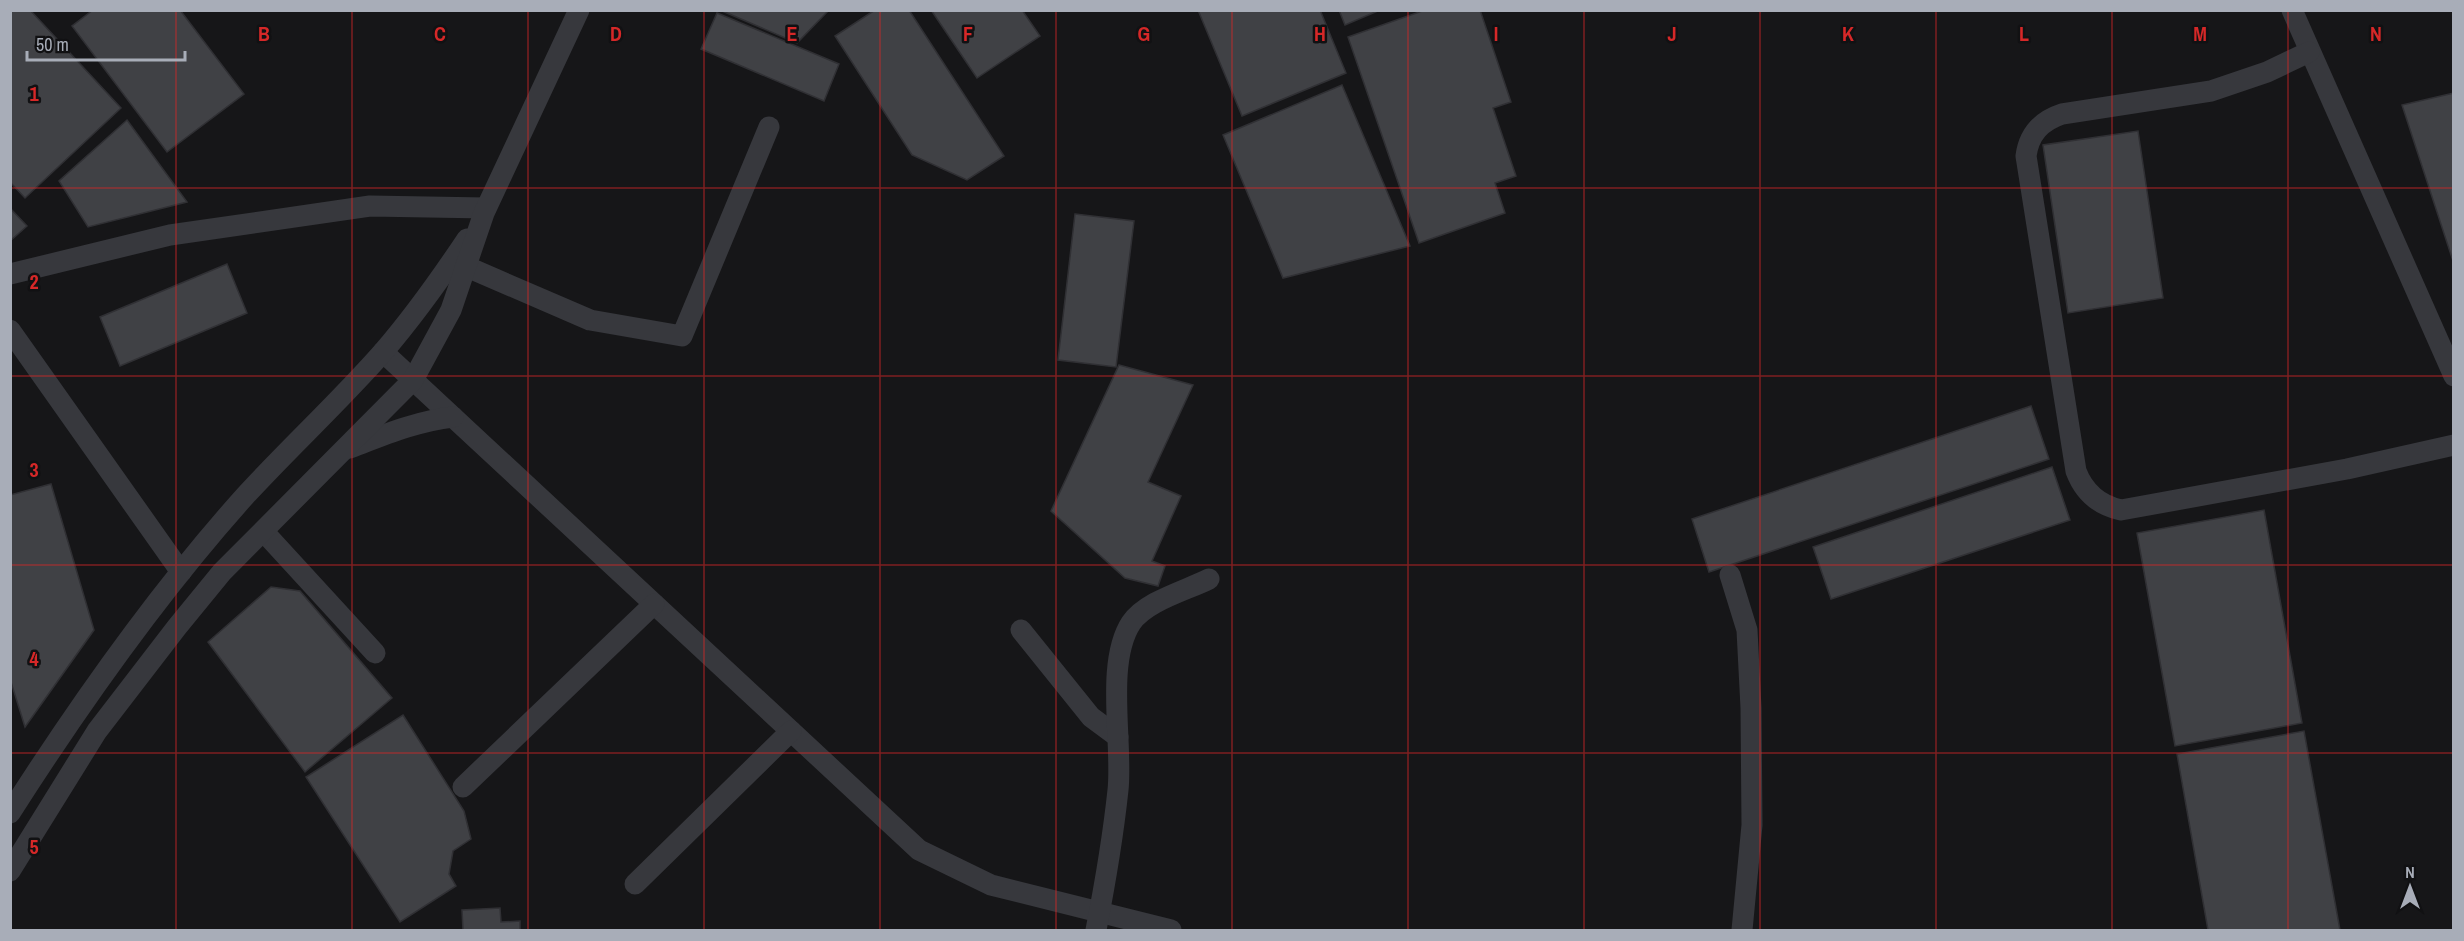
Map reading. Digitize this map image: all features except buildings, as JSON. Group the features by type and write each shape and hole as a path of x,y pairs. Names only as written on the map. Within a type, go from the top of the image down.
{"street":[{"path":"10,871 97,731 222,572 413,380 451,310 485,210 579,10"},
{"path":"2292,10 2454,376"},
{"path":"2309,52 2267,72 2211,91 2062,114 2043,123 2031,138 2026,156 2076,471 2080,482 2095,499 2121,510 2347,469 2454,445"},
{"path":"465,266 590,320 682,336 770,127"},
{"path":"10,274 170,235 370,206 485,210"},
{"path":"10,813 82,703 130,636 245,496 383,352 432,291 485,210"},
{"path":"10,330 181,572"},
{"path":"383,352 919,850 991,885 1097,922 1171,930"},
{"path":"343,450 411,425 453,417"},
{"path":"264,532 375,653"},
{"path":"1730,575 1747,630 1751,708 1752,825 1742,930"},
{"path":"1097,922 1118,788 1118,672 1122,644 1131,624 1146,608 1209,579"},
{"path":"463,788 654,604"},
{"path":"1021,630 1091,717 1118,737"},
{"path":"635,884 791,731"}]}
